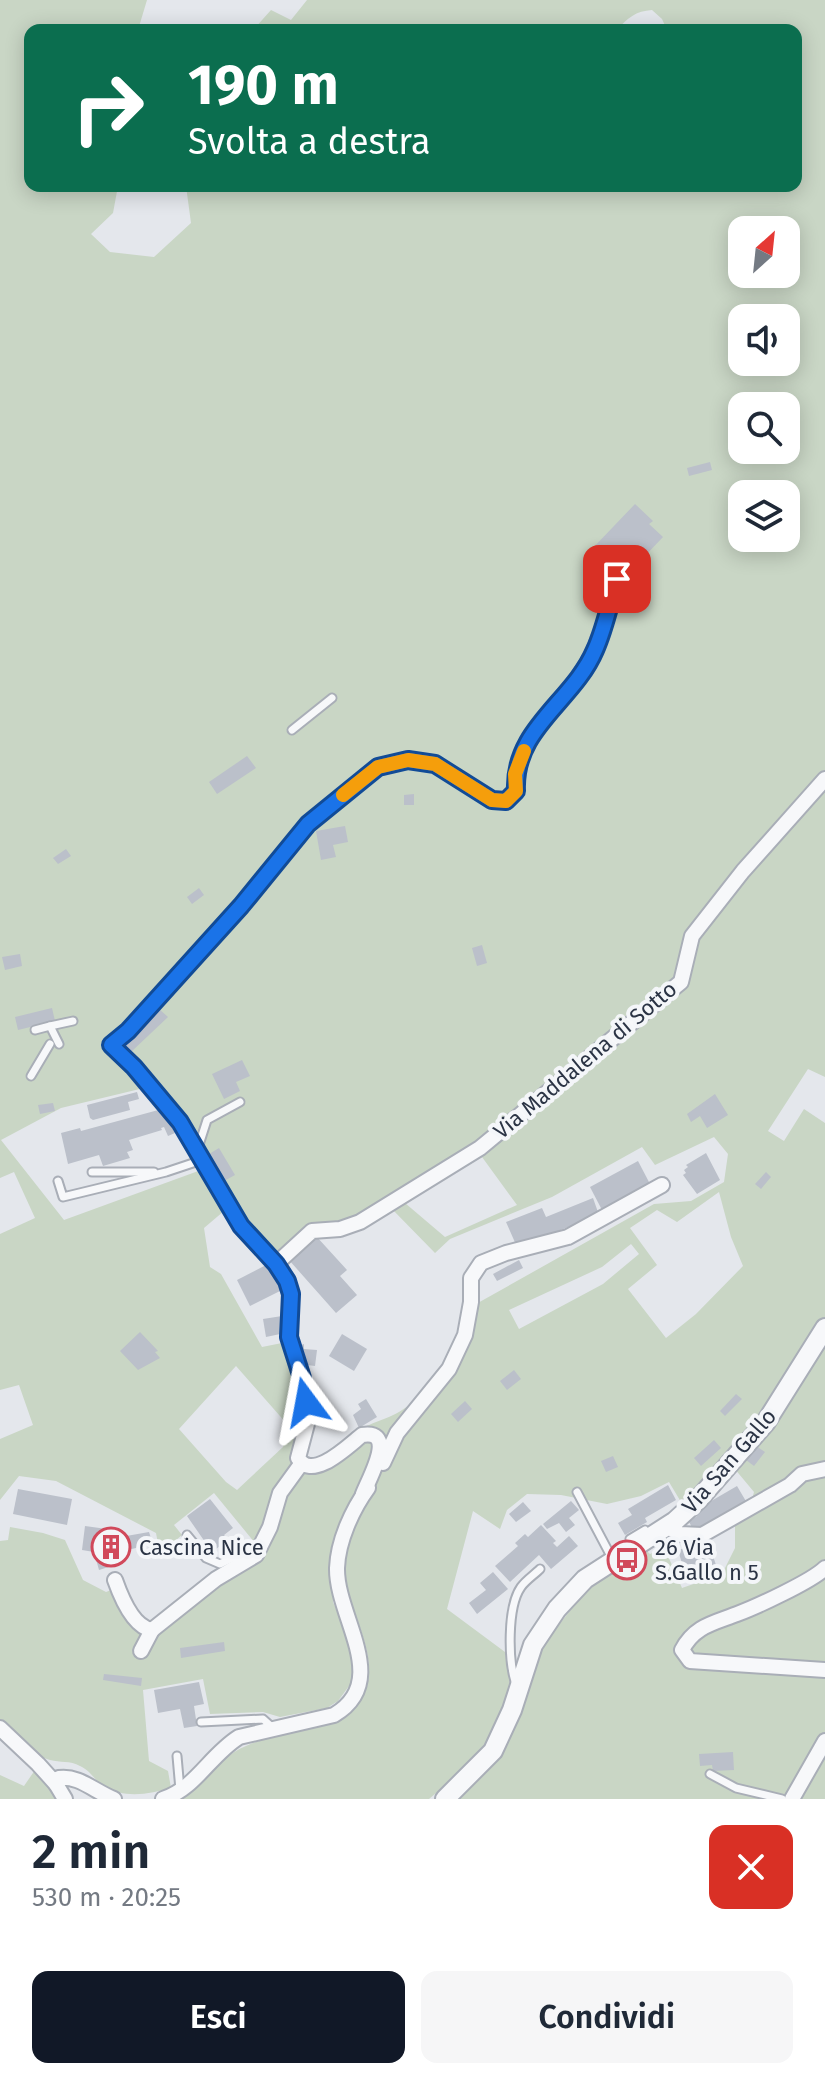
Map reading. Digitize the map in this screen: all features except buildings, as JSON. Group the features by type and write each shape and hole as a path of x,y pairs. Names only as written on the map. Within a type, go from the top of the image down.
{"street":[{"path":"402,1427 362,1435 320,1466 308,1468 301,1464 298,1458 307,1424 306,1402 289,1337 291,1294 287,1281 276,1264 241,1226 200,1155 163,1100 111,1045 128,1031 241,906 308,824 378,767 408,760 435,764 492,800 506,801 516,791 515,774 536,727 577,680 595,651 599,637"},
{"name":"Via Maddalena di Sotto","path":"276,1264 312,1231 340,1229 360,1222 480,1148 681,982 692,936 743,871 825,779"},
{"path":"363,1494 376,1477 402,1427 449,1369 465,1335 471,1302 471,1278 481,1263 506,1253 568,1237 662,1185"},
{"name":"Via San Gallo","path":"445,1799 493,1751 512,1710 533,1645 557,1609 585,1579 674,1521 698,1500 766,1422 825,1328"},
{"path":"163,1799 180,1792 226,1745 239,1737 334,1715 346,1708 360,1685 360,1658 339,1596 337,1567 340,1545 380,1452 381,1444 377,1437 370,1434"},
{"path":"141,1651 152,1630 216,1579 256,1555 270,1527 280,1493 301,1464"},
{"path":"674,1521 680,1534 702,1535 790,1485 802,1474 825,1469"},
{"path":"825,1568 739,1613 705,1624 682,1650 690,1661 825,1670"},
{"path":"115,1580 137,1622 144,1629 152,1630"},
{"path":"0,1728 38,1764 65,1799"},
{"path":"792,1799 825,1741"},
{"path":"56,1784 59,1778 76,1779 114,1799"}],"lane":[{"path":"599,637 617,579"},
{"path":"292,730 332,698"},
{"path":"35,1030 73,1021"},
{"path":"31,1076 54,1044 50,1026"},
{"path":"58,1181 63,1197 166,1172 200,1155 207,1120 240,1102"},
{"path":"92,1172 166,1172"},
{"path":"577,1492 613,1560"},
{"path":"630,1539 653,1525 674,1521"},
{"path":"187,1535 206,1558 220,1564 236,1556 248,1559"},
{"path":"518,1690 511,1649 512,1617 519,1589 540,1569"},
{"path":"201,1722 263,1719 273,1728"},
{"path":"177,1756 180,1792"},
{"path":"710,1774 736,1788 782,1799"}],"green space":[{"path":"0,0 147,0 140,24 24,24 24,192 117,192 113,213 91,234 110,252 154,257 191,223 187,192 802,192 802,24 664,24 652,10 632,16 622,24 258,24 271,10 291,20 307,0 825,0 825,1077 808,1069 768,1131 784,1141 804,1109 825,1123 825,1319 772,1411 684,1507 669,1482 641,1496 607,1504 561,1495 527,1494 507,1510 500,1529 473,1511 447,1609 505,1652 510,1683 493,1735 468,1766 429,1799 179,1799 237,1751 268,1738 338,1721 355,1708 364,1695 368,1682 368,1654 344,1568 332,1567 333,1602 347,1636 354,1671 352,1682 338,1701 327,1708 280,1717 263,1712 210,1714 203,1679 143,1690 149,1761 168,1771 171,1788 146,1793 120,1793 104,1786 76,1764 50,1760 36,1753 0,1721 0,1541 8,1540 10,1527 65,1540 83,1580 106,1592 114,1589 142,1637 144,1655 158,1634 206,1593 257,1562 270,1545 280,1512 255,1543 214,1493 174,1525 182,1535 160,1554 156,1533 56,1481 19,1476 0,1500 0,1439 33,1425 19,1385 0,1390 0,1234 35,1218 14,1172 0,1178","holes":["674,988 526,1120 486,1150 391,1208 435,1253 450,1239 552,1197 642,1147 655,1165 714,1137 728,1154 724,1182 691,1201 654,1204 476,1304 423,1405 415,1399 403,1410 358,1430 308,1462 303,1458 304,1451 293,1448 301,1408 296,1369 287,1342 262,1347 221,1274 210,1267 204,1228 224,1211 201,1170 64,1220 1,1140 61,1108 148,1087 120,1057 106,1050 144,1005 160,1020 129,1053 182,1114 233,1205 275,1255 305,1230 351,1221 475,1144","482,1157 517,1205 445,1237 405,1203","719,1192 731,1237 743,1266 696,1314 666,1338 628,1289 657,1265 630,1228 657,1210 677,1222","631,1244 639,1254 603,1284 519,1329 509,1310 602,1267","236,1366 287,1424 283,1447 237,1490 226,1482 179,1429"]},
{"path":"825,1338 825,1799 458,1799 499,1755 517,1723 535,1669 537,1653 586,1590 624,1557 644,1548 650,1554 664,1547 682,1588 722,1574 735,1548 735,1522 750,1507 754,1492 734,1468"},
{"path":"35,1770 57,1799 0,1799 0,1775 24,1786"}],"slow traffic":[{"path":"343,795 378,767 408,760 435,764 492,800 506,801 516,791 515,774 524,751"}],"place":[{"name":"Cascina Nice","path":"111,1547"},
{"name":"26 Via S.Gallo n 5","path":"627,1560"}],"route":[{"path":"306,1402 289,1337 291,1294 287,1281 276,1264 241,1226 180,1122 134,1067 111,1045 128,1031 241,906 308,824 378,767 408,760 435,764 492,800 506,801 516,791 515,774 536,727 577,680 595,651 617,579"}]}
